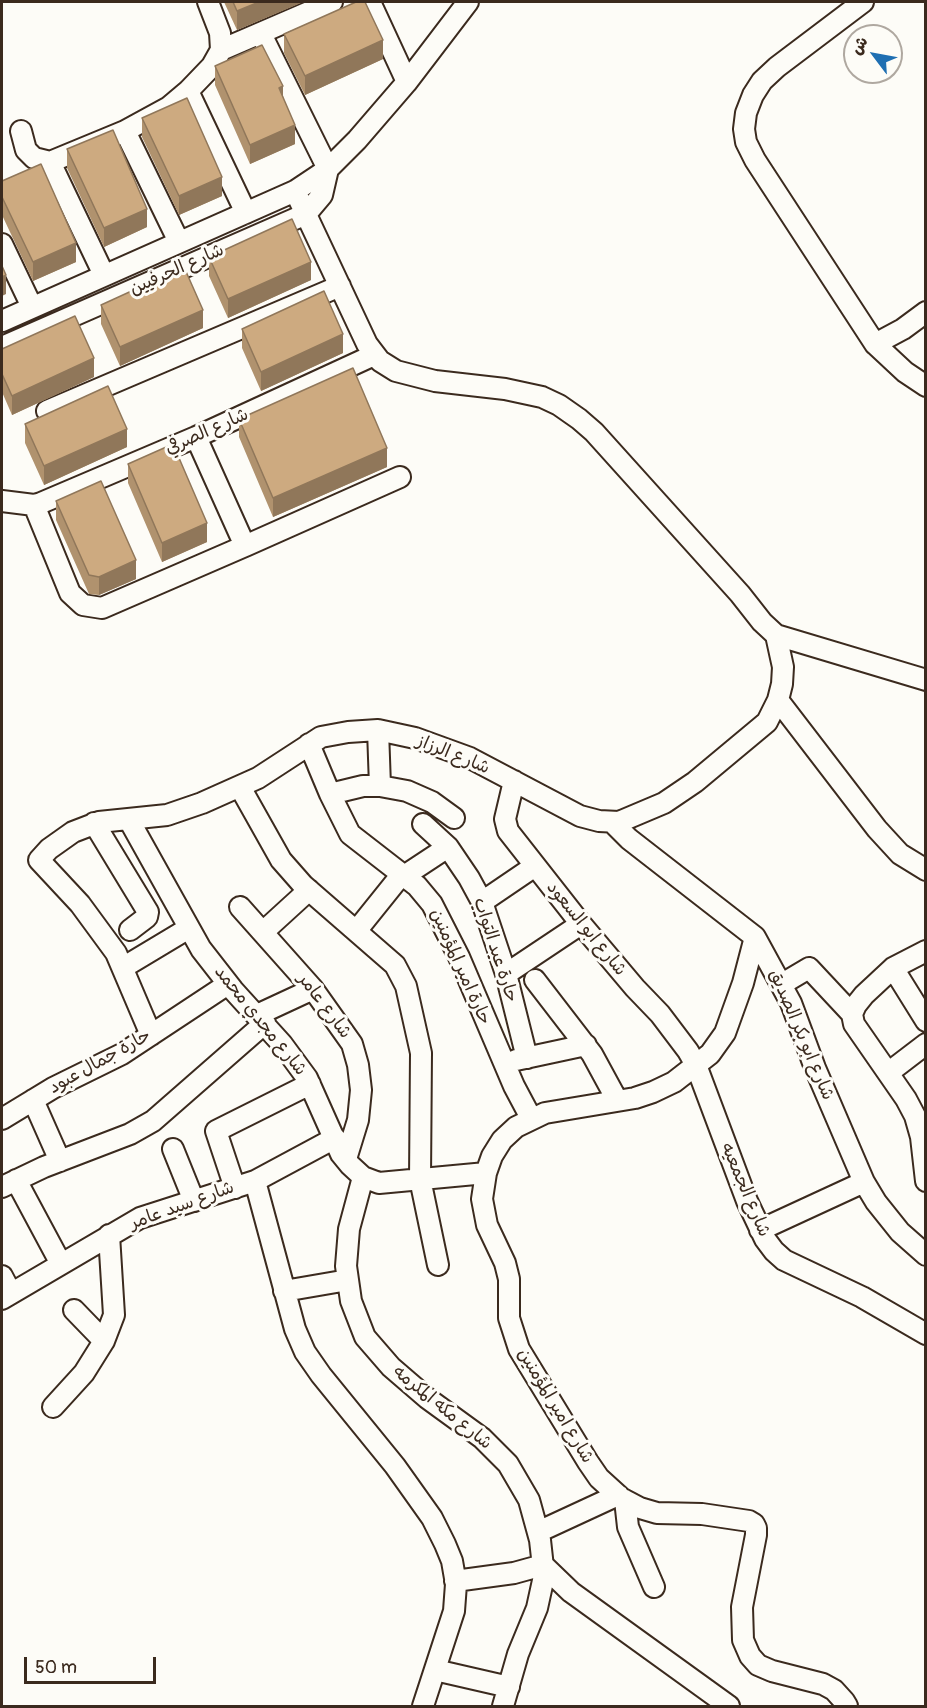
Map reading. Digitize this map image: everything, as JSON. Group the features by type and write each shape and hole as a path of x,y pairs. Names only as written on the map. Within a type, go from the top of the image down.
{"street":[{"path":"21,131 26,150 34,158 50,162 125,131 170,107 212,66 221,50 220,33 208,2"},
{"path":"221,50 332,2"},
{"path":"370,2 407,82"},
{"name":"شارع الحرفيين","path":"2,321 296,191 328,169 357,140 407,82 468,2"},
{"path":"863,2 762,81 753,94 746,113 744,129 746,142 754,160 875,344 905,372 926,386"},
{"path":"261,34 328,169"},
{"path":"188,91 246,213"},
{"path":"125,131 179,242"},
{"path":"50,162 104,275"},
{"name":"شارع الحرفيين","path":"2,347 306,214 322,195 328,169"},
{"path":"296,191 374,355 396,371 435,381 505,389 542,397 579,419 626,467 776,635 926,680"},
{"path":"2,244 32,307"},
{"path":"47,411 340,286"},
{"path":"875,344 903,329 926,312"},
{"name":"شارع الصرفي","path":"2,501 34,505 196,437 374,355"},
{"path":"196,437 245,546"},
{"path":"34,505 70,593 83,605 102,608 400,477"},
{"name":"شارع الرزاز","path":"123,967 116,953 80,904 39,860 49,849 73,832 94,824 118,819 129,820 167,815 258,778 321,737 378,730 415,738 470,758 580,816 599,821 619,822 664,803 695,782 767,722 778,700 783,668 776,635"},
{"path":"778,700 877,829 900,854 926,870"},
{"path":"378,730 380,786"},
{"name":"حارة امير المؤمنين","path":"309,744 350,834 417,886 437,913 459,957 503,1063 531,1118"},
{"name":"شارع ابو السعود","path":"514,781 505,819 506,826 581,924 669,1024 696,1065"},
{"path":"330,794 346,789 380,786 407,790 432,802 454,819"},
{"path":"240,787 280,860 309,890 395,965 406,986 421,1053 420,1179 438,1265"},
{"name":"شارع مجدي محمد","path":"129,820 201,949 228,984 261,1019 310,1084 345,1160 363,1177"},
{"name":"شارع ابو بكر الصديق","path":"612,822 629,839 755,937 791,1003 819,1078 864,1182 876,1202 900,1232 926,1255"},
{"path":"94,824 148,912 147,917 130,930"},
{"name":"حارة عبد التواب","path":"423,824 448,847 482,902 506,974 527,1058"},
{"path":"357,930 403,875 448,847"},
{"path":"482,902 535,866"},
{"path":"263,932 309,890"},
{"name":"شارع عامر","path":"240,907 314,989 352,1044 358,1065 361,1090 358,1120 345,1160"},
{"path":"506,974 581,924"},
{"path":"152,1035 123,967 189,928"},
{"name":"شارع امير المؤمنين","path":"755,937 743,983 725,1033 710,1054 674,1082 653,1092 545,1113 516,1127 502,1140 492,1156 486,1173 484,1212 487,1225 505,1263 509,1279 509,1318 519,1349 599,1478 622,1498 657,1513 702,1515 749,1521 754,1524 756,1535 742,1607 742,1640 750,1656 758,1665 772,1671 822,1684 834,1690 847,1707"},
{"path":"852,1014 860,1000 893,968 926,951"},
{"path":"782,984 809,968 852,1014 854,1024 922,1125 926,1181"},
{"path":"893,968 926,1021"},
{"path":"535,980 586,1046 617,1100"},
{"name":"حارة جمال عبود","path":"2,1119 52,1088 122,1054 228,984"},
{"path":"61,1264 6,1181 130,1134 153,1121 261,1019 314,989"},
{"path":"888,1073 926,1044"},
{"path":"503,1063 586,1046"},
{"name":"شارع الجمعيه","path":"696,1065 727,1153 760,1230 774,1251 784,1260 862,1297 926,1334"},
{"path":"235,1188 216,1131 310,1084"},
{"path":"33,1100 60,1161"},
{"name":"شارع سيد عامر","path":"5,1289 61,1264 140,1218 255,1181 335,1138"},
{"path":"173,1149 194,1201"},
{"path":"363,1177 379,1183 486,1173"},
{"name":"شارع مكه المكرمه","path":"363,1177 349,1229 346,1266 351,1301 365,1337 392,1367 427,1398 482,1438 508,1464 529,1500 538,1532 544,1576 537,1608 519,1654 503,1707"},
{"path":"255,1181 295,1329 305,1352 395,1466 432,1518 452,1561 455,1581 454,1611 423,1707"},
{"path":"760,1230 864,1182"},
{"path":"53,1407 84,1373 104,1341 114,1315 109,1235"},
{"path":"284,1291 348,1280"},
{"path":"74,1310 104,1341"},
{"path":"538,1532 622,1498 628,1527 654,1587"},
{"path":"455,1581 514,1573 543,1565 571,1592 729,1707"},
{"path":"435,1670 509,1687"}],"building":[{"path":"233,2 259,2 237,11"},
{"path":"356,2 365,2 383,40 305,76 284,34"},
{"path":"262,45 283,86 279,88 295,125 250,145 215,66"},
{"path":"187,98 222,177 179,196 142,118"},
{"path":"113,130 147,209 104,228 67,149"},
{"path":"41,164 76,243 33,262 2,197 2,181"},
{"path":"292,219 311,262 228,299 209,257"},
{"path":"184,267 203,310 120,347 101,305"},
{"path":"324,291 343,334 261,372 242,329"},
{"path":"75,316 94,358 12,396 2,374 2,349"},
{"path":"353,368 387,448 273,498 239,419"},
{"path":"108,386 127,429 44,466 25,424"},
{"path":"173,444 207,523 162,543 128,464"},
{"path":"101,481 136,560 99,577 89,575 56,501"}]}
